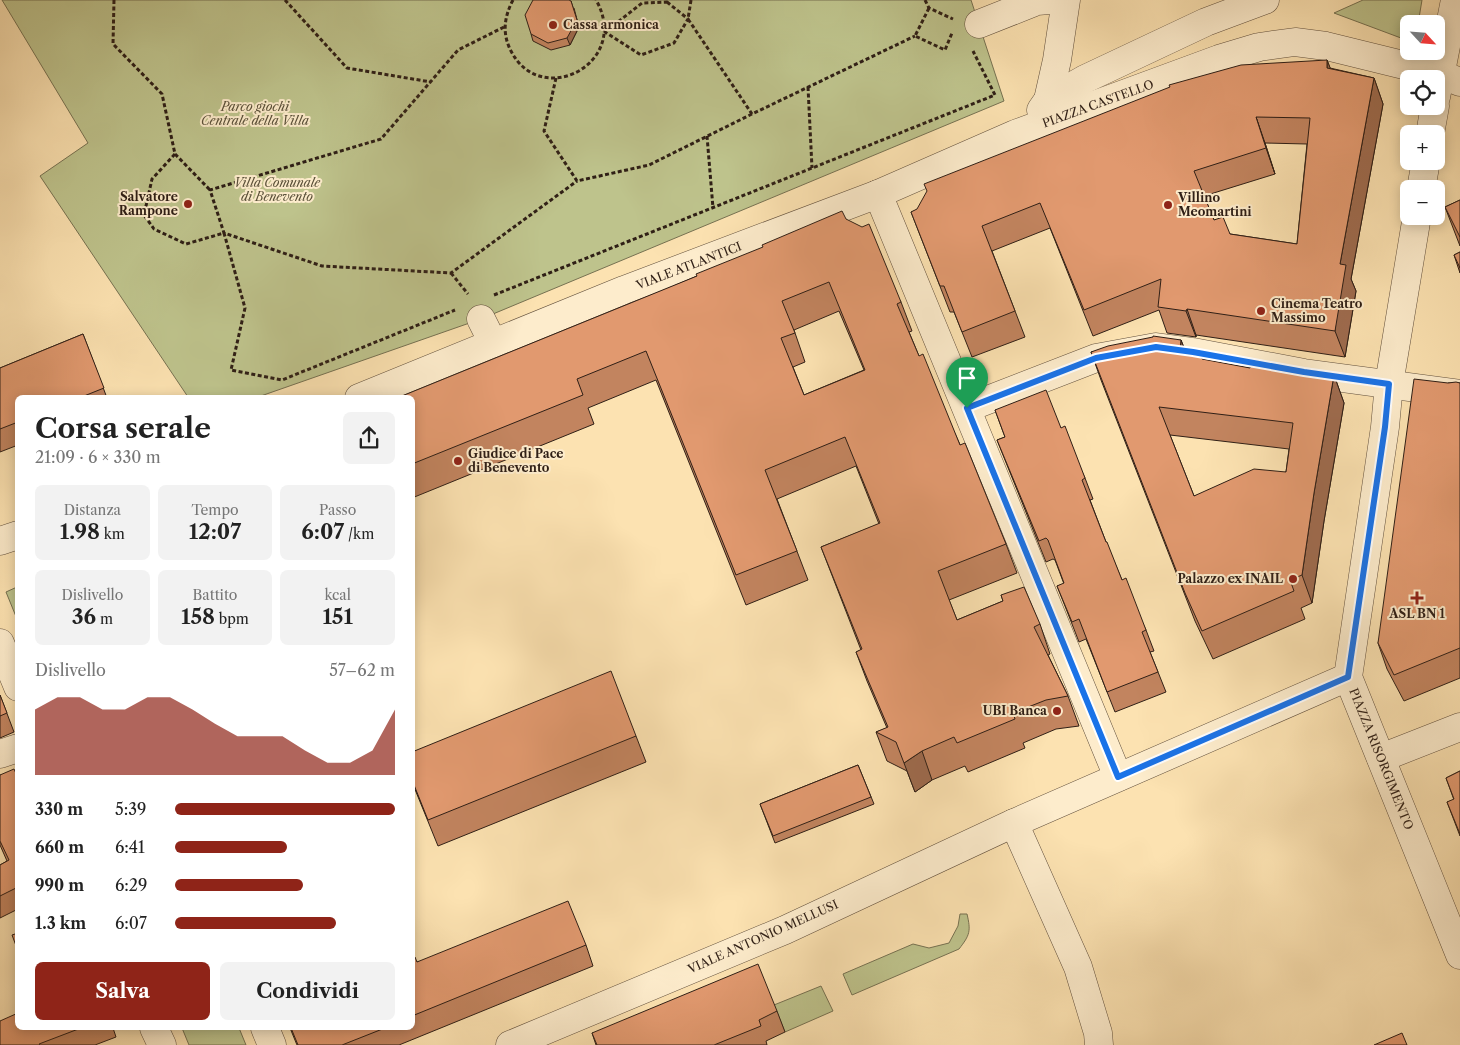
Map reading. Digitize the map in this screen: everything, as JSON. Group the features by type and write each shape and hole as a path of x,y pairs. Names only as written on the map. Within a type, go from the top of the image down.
{"street":[{"path":"965,30 1037,1 1049,0"},
{"name":"PIAZZA CASTELLO","path":"1019,133 1039,114 1048,100 1057,60 1066,0"},
{"name":"PIAZZA CASTELLO","path":"1048,100 1086,79 1206,22 1265,0"},
{"path":"1445,84 1455,0"},
{"name":"PIAZZA CASTELLO","path":"1019,133 1219,59 1259,47 1295,42 1326,46 1401,70"},
{"name":"VIALE ATLANTICI","path":"366,395 624,290 878,194 1019,133"},
{"path":"878,194 1118,777"},
{"path":"1348,677 1385,427 1389,384 1416,225"},
{"path":"477,308 493,343"},
{"path":"967,408 1096,358 1156,347 1304,372 1460,394"},
{"path":"0,541 15,536"},
{"path":"0,643 15,680"},
{"name":"PIAZZA RISORGIMENTO","path":"1014,823 1348,677 1460,956"},
{"path":"1381,758 1460,726"},
{"path":"0,754 15,749"},
{"path":"1014,823 1078,967 1098,1033 1099,1045"},
{"name":"VIALE ANTONIO MELLUSI","path":"510,1045 784,930 1014,823"},
{"path":"155,1030 162,1045"},
{"path":"266,1030 272,1045"}],"path":[{"path":"114,0 113,44 162,94 175,154 210,190 224,233 245,308 231,370 282,380 477,308 713,208 995,95 965,30 929,8 925,0"},
{"path":"285,0 347,68 430,82"},
{"path":"513,0 507,11 504,27 506,43 514,57 526,69 540,76 556,78 570,76 584,69 594,59 602,46 605,32 604,16 596,0"},
{"path":"605,32 641,55 674,43 688,19 691,0"},
{"path":"605,32 642,2 667,2 688,19 752,114"},
{"path":"175,154 152,179 144,215 154,228 186,244 224,233 322,266 451,274 577,181 649,165 915,36 929,8"},
{"path":"210,190 381,140 458,50 504,27"},
{"path":"915,36 945,50 965,30"},
{"path":"556,78 544,131 577,181"},
{"path":"808,87 812,168"},
{"path":"708,136 713,208"}],"green space":[{"name":"Villa Comunale di Benevento","path":"2,0 971,0 1004,101 481,319 264,395 187,395 40,176 88,143"},
{"path":"1363,0 1422,0 1420,15 1400,15 1400,38 1334,13"},
{"path":"15,588 15,614 6,592"},
{"path":"960,914 967,914 969,929 959,949 852,995 843,974 913,944 929,948 949,943 958,926"},
{"path":"821,986 833,1011 785,1032 774,1005"},
{"path":"183,1030 240,1030 246,1045 189,1045"}],"building":[{"name":"Cassa armonica","path":"533,0 571,1 577,20 567,38 548,43 531,34 525,15"},
{"path":"1327,60 1327,68 1374,78 1340,264 1346,265 1335,331 1187,309 1186,311 1158,307 1161,279 1084,310 1040,203 982,226 1015,311 962,332 944,286 940,286 911,212 917,209 927,191 924,184 1170,87 1169,85 1241,65","holes":["1256,117 1310,118 1297,244 1230,234 1223,217 1214,220 1194,171 1266,148"]},
{"path":"1460,200 1460,237 1445,207"},
{"path":"842,211 846,219 862,227 869,224 901,302 897,304 919,356 923,354 960,445 965,443 1006,544 938,571 957,620 1003,601 1001,595 1024,587 1040,624 1034,627 1068,696 1046,700 1013,713 1015,719 957,743 954,737 922,751 904,763 896,742 876,732 888,727 856,652 862,649 821,547 880,523 845,437 765,470 797,551 736,575 646,351 577,379 583,395 415,463 415,395 404,395 697,276 696,274 763,247 762,245","holes":["829,282 865,370 804,395 781,338 795,333 782,301"]},
{"path":"1460,252 1460,268 1454,255"},
{"path":"83,334 104,388 86,395 15,395 15,423 0,429 0,368"},
{"path":"1153,337 1181,340 1180,352 1202,355 1202,359 1250,368 1251,362 1334,375 1302,575 1290,580 1294,591 1202,631 1185,593 1091,352 1108,346","holes":["1159,407 1293,423 1286,472 1254,469 1194,496"]},
{"path":"1414,379 1460,383 1460,648 1394,675 1378,643"},
{"path":"1046,390 1061,428 1065,426 1085,478 1082,480 1122,580 1126,578 1146,630 1142,632 1158,672 1107,692 1079,619 1072,622 1057,586 1064,583 1048,540 1046,538 1039,541 997,440 1005,437 995,410"},
{"path":"611,671 636,736 428,820 415,788 415,751"},
{"path":"0,695 7,713 0,716"},
{"path":"858,765 871,797 773,836 760,804"},
{"path":"14,769 15,771 15,888 0,896 0,865 9,860 0,841 0,775"},
{"path":"1460,771 1460,834 1447,802 1454,799 1446,778"},
{"path":"568,901 586,945 415,1015 415,957 417,962"},
{"path":"758,964 777,1011 759,1020 761,1026 714,1045 597,1045 592,1033"},
{"path":"15,1014 15,1030 76,1030 40,1045 0,1045 0,1021"},
{"path":"292,1030 380,1030 342,1045 298,1045"},
{"path":"1402,1033 1407,1045 1374,1045"}],"place":[{"name":"Cassa armonica","path":"553,25"},
{"name":"Salvatore Rampone","path":"188,204"},
{"name":"Villino Meomartini","path":"1168,205"},
{"name":"Cinema Teatro Massimo","path":"1261,311"},
{"name":"Giudice di Pace di Benevento","path":"458,461"},
{"name":"Palazzo ex INAIL","path":"1293,579"},
{"name":"ASL BN 1","path":"1417,598"},
{"name":"UBI Banca","path":"1057,711"}],"route":[{"path":"1156,347 1389,384 1385,427 1348,677 1118,777 967,408 1096,358 1156,347"}],"park label":[{"name":"Parco giochi Centrale della Villa","path":"255,114"}]}
